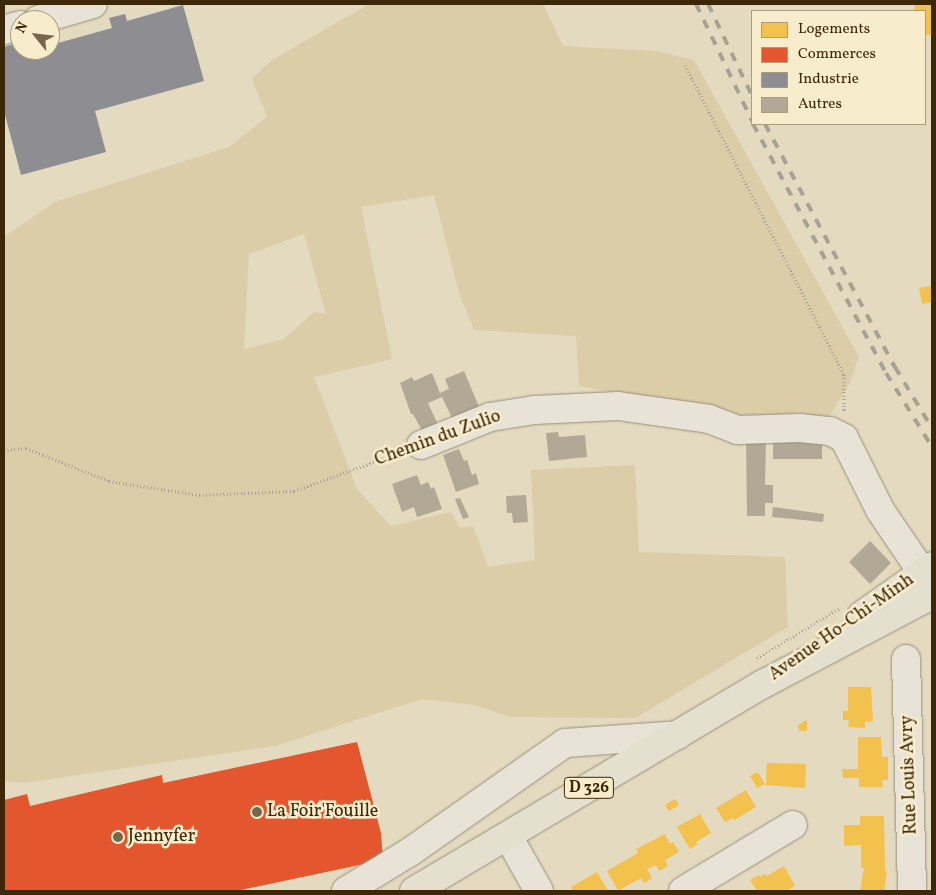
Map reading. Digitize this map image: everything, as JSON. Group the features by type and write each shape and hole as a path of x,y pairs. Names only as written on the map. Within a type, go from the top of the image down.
{"main road":[{"name":"Avenue Ho-Chi-Minh","path":"414,891 678,735 930,582"}],"street":[{"path":"60,14 93,4"},
{"name":"Chemin du Zulio","path":"421,445 490,417 534,410 618,406 709,419 738,430 800,428 830,430 844,438"},
{"path":"844,438 880,510 930,582"},
{"name":"Rue Louis Avry","path":"906,659 912,891"},
{"path":"346,891 410,852 564,742 678,735"},
{"path":"683,891 793,825"},
{"path":"508,836 539,891"}],"path":[{"path":"684,65 844,374 844,438"},
{"name":"Chemin du Zulio","path":"4,450 26,448 109,481 199,495 294,491 421,445"}],"shaded area":[{"path":"369,4 543,4 563,46 656,51 694,60 859,357 850,383 829,417 742,415 579,386 576,336 474,330 459,293 434,195 361,207 392,359 314,377 357,489 391,526 451,512 460,528 473,526 488,567 535,560 531,470 635,465 639,552 785,557 788,627 635,718 511,717 475,705 422,699 275,746 24,783 4,781 4,237 55,202 229,147 267,117 252,79 272,60","holes":["304,234 326,314 314,312 284,339 244,349 249,254"]}],"building: Logements":[{"path":"915,4 932,4 931,35 926,35 926,10 914,10"},
{"path":"932,286 932,302 922,304 919,288"},
{"path":"848,687 871,687 873,722 865,722 865,728 848,727 849,720 843,720 843,711 848,711"},
{"path":"807,720 807,731 799,731 798,725"},
{"path":"858,737 881,737 882,757 888,757 888,780 882,780 883,787 859,787 859,778 843,778 842,769 858,769"},
{"path":"767,763 806,764 805,788 766,785"},
{"path":"758,772 765,784 757,788 750,776"},
{"path":"746,790 756,807 734,820 733,818 725,822 716,808"},
{"path":"675,799 679,805 669,811 665,805"},
{"path":"700,814 711,833 696,842 698,844 690,849 677,827"},
{"path":"860,816 884,816 885,871 887,871 884,891 860,891 864,868 861,868 861,845 844,846 844,825 860,825"},
{"path":"665,834 670,844 673,842 679,852 665,860 668,866 659,871 656,865 647,869 652,878 644,883 641,878 618,891 607,871 638,853 636,849"},
{"path":"784,866 795,886 786,891 757,891 750,880 759,875 760,877 765,874 767,876"},
{"path":"597,872 608,891 573,891 571,887"}],"building: Commerces":[{"path":"357,742 381,833 383,860 236,891 4,891 4,800 27,794 30,806 162,775 163,783"}],"building: Industrie":[{"path":"183,5 204,81 95,111 106,152 21,175 4,111 4,47 10,45 10,60 60,60 60,42 112,28 109,18 125,14 127,21"}],"building: Autres":[{"path":"464,371 482,414 452,418 442,397 428,403 439,427 424,434 413,414 411,414 400,383 412,377 414,381 432,373 440,393 449,389 445,379"},
{"path":"558,432 559,437 585,435 587,457 549,461 546,433"},
{"path":"746,437 766,437 765,485 773,485 773,503 765,503 765,516 747,516"},
{"path":"773,437 822,440 822,459 773,459"},
{"path":"459,449 464,461 467,460 472,475 476,473 479,484 456,492 443,455"},
{"path":"417,475 421,485 428,482 431,489 434,487 442,509 417,517 414,507 402,512 392,484"},
{"path":"526,495 528,522 513,523 512,513 507,513 506,496"},
{"path":"460,498 469,517 463,519 455,499"},
{"path":"773,507 824,514 823,522 772,517"},
{"path":"870,541 891,563 870,584 849,562"}],"railway":[{"path":"696,4 751,119"},
{"path":"708,4 751,94"},
{"path":"754,125 886,373 932,447"},
{"path":"766,125 895,367 932,428"}],"place":[{"name":"La Foir'Fouille","path":"257,812"},
{"name":"Jennyfer","path":"118,837"}]}
